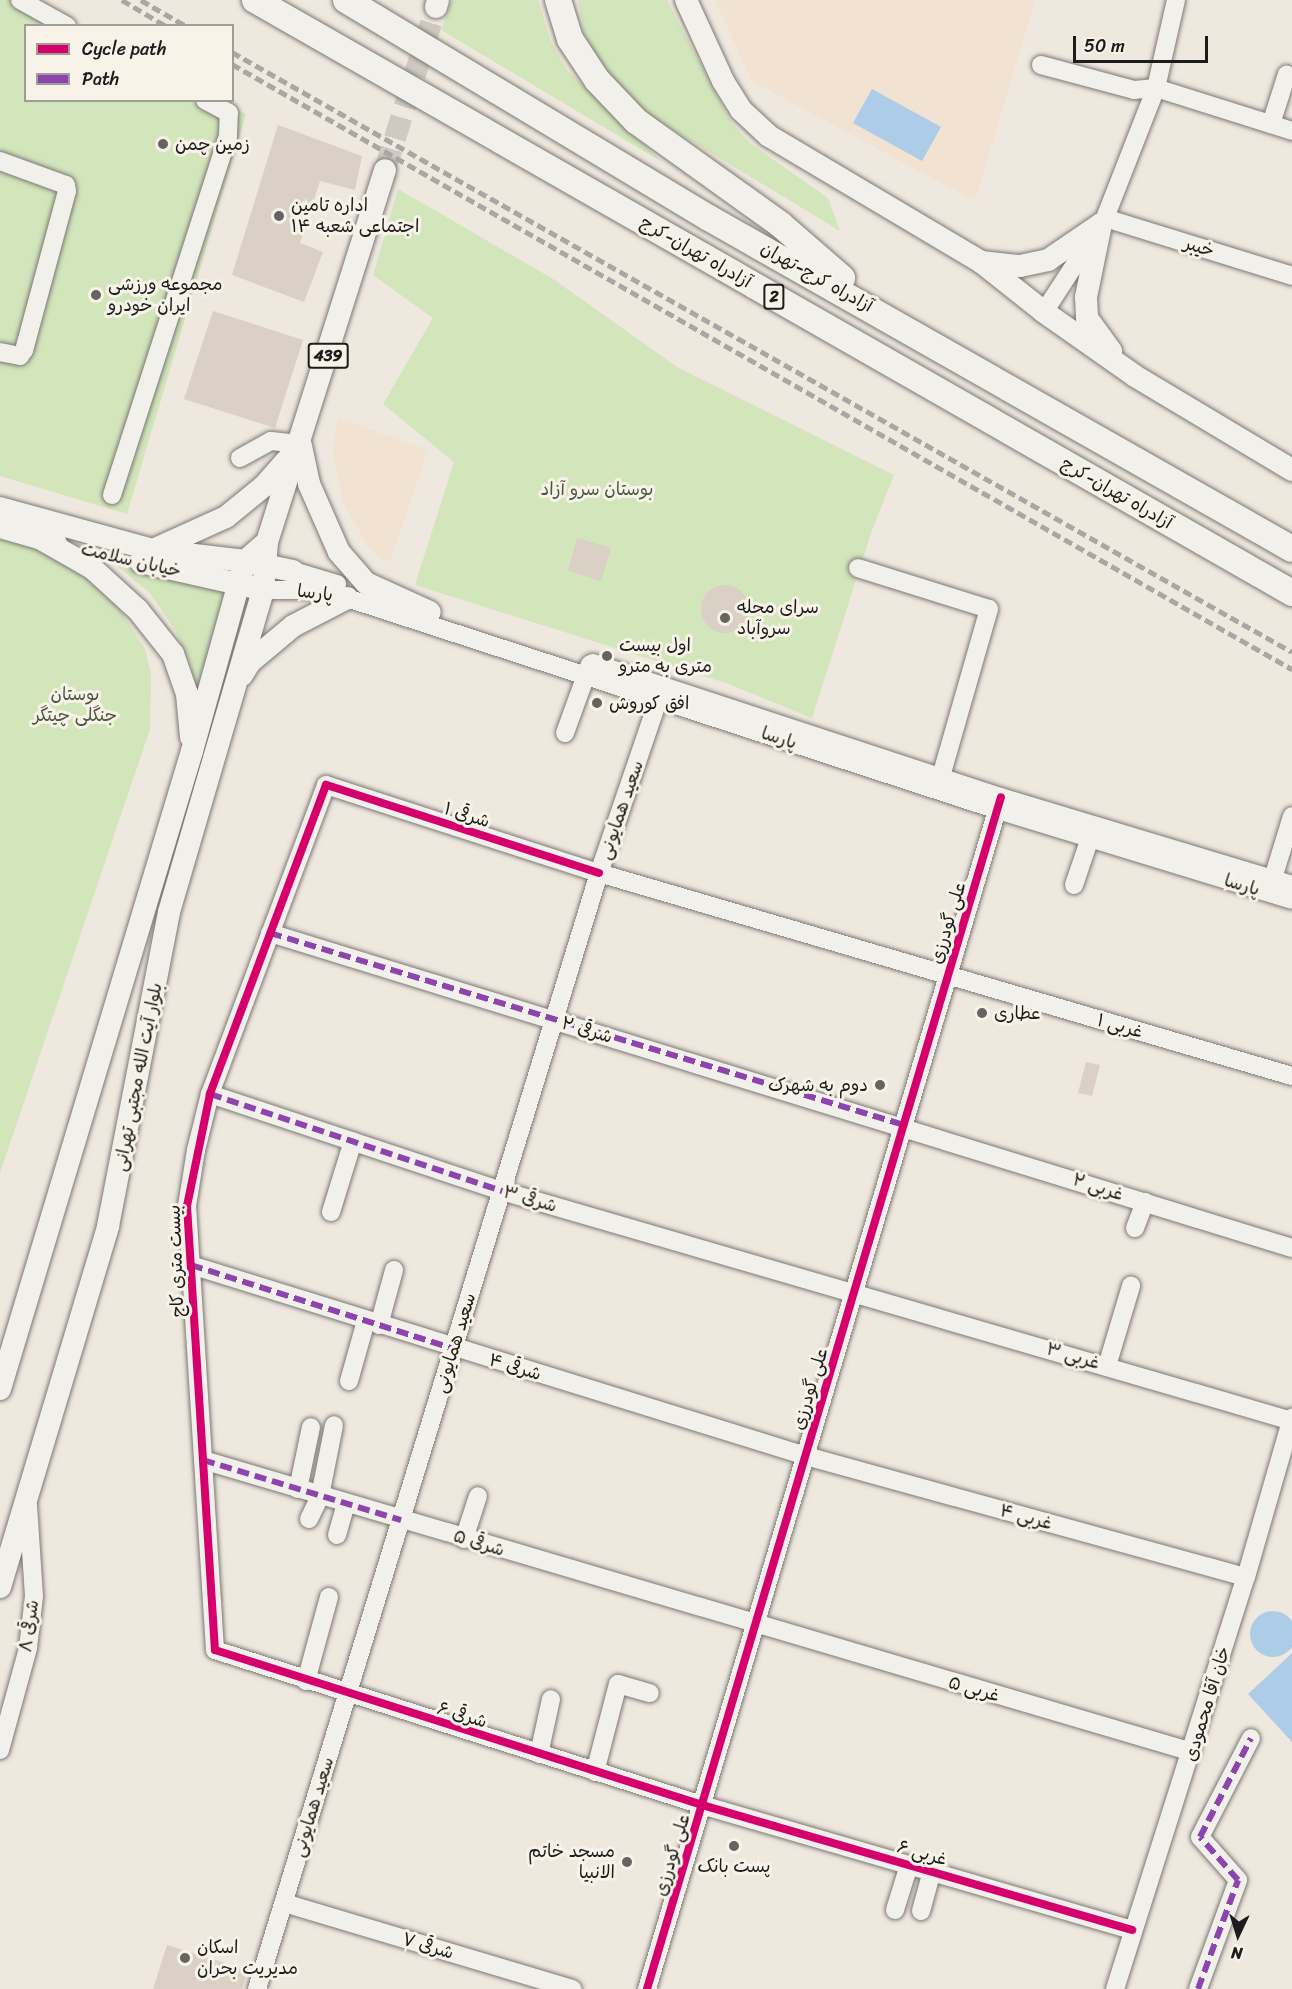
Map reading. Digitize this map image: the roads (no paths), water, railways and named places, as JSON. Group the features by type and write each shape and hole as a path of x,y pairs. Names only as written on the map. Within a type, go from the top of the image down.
{"highway":[{"name":"آزادراه تهران-کرج","path":"255,0 1292,593"},
{"name":"آزادراه کرج-تهران","path":"346,0 709,218 881,312 1292,549"},
{"path":"558,0 570,39 597,80 636,121 781,225 881,312"}],"main road":[{"path":"686,0 723,81 741,110 769,136 981,262 1044,312 1135,376 1292,470"},
{"name":"439","path":"267,542 301,444 385,170"},
{"path":"981,262 1020,266 1048,260 1103,221"},
{"path":"1103,221 1086,297 1087,318 1098,338 1135,376"},
{"path":"152,550 226,517 264,486 301,444"},
{"path":"301,444 309,484 339,552 366,583 430,612"},
{"name":"خیابان سلامت","path":"0,508 152,550 245,561 293,571"},
{"name":"خیابان سلامت","path":"0,527 41,539 263,590"},
{"path":"41,539 92,568 138,610 173,654 188,694 192,751"},
{"path":"245,561 267,542"},
{"name":"بلوار آیت الله مجتبی تهرانی","path":"0,1587 108,1227 169,912 263,590 268,565 267,542"},
{"name":"بلوار آیت الله مجتبی تهرانی","path":"0,1389 192,751 245,561"},
{"path":"234,689 250,662 270,644 293,626 347,598"}],"street":[{"path":"20,0 63,24"},
{"path":"1044,312 1103,221 1156,87 1176,0"},
{"path":"1041,65 1134,90 1156,87 1292,131"},
{"path":"1271,124 1287,75"},
{"path":"112,495 228,136 229,113 209,102"},
{"path":"0,161 66,185 67,191 24,350 20,356 0,352"},
{"name":"خیبر","path":"1103,221 1292,276"},
{"path":"240,458 271,441 301,444"},
{"path":"858,568 989,609 939,783"},
{"name":"پارسا","path":"293,571 430,612 588,668 1000,803 1271,886 1292,900"},
{"name":"پارسا","path":"263,590 316,590 588,668"},
{"path":"565,733 588,668"},
{"name":"سعید همایونی","path":"257,1989 599,873 661,692"},
{"name":"۱ شرقی","path":"326,785 599,873 948,977"},
{"name":"بیست متری کاج","path":"215,1650 187,1206 210,1094 326,785"},
{"name":"پارسا","path":"1000,803 1090,838 1271,886 1292,885"},
{"name":"علی گودرزی","path":"648,1989 1000,803"},
{"path":"1271,886 1292,816"},
{"path":"1074,885 1090,838"},
{"name":"۲ شرقی","path":"270,933 904,1125"},
{"name":"۱ غربی","path":"948,977 1292,1076"},
{"name":"۳ شرقی","path":"210,1094 502,1191 854,1293"},
{"name":"۲ غربی","path":"904,1125 1292,1248"},
{"path":"331,1212 352,1142"},
{"path":"1135,1228 1145,1202"},
{"name":"۴ شرقی","path":"190,1265 454,1349 806,1456"},
{"path":"349,1381 394,1270"},
{"path":"1107,1366 1131,1286"},
{"name":"۳ غربی","path":"854,1293 1292,1420"},
{"name":"خان آقا محمودی","path":"1115,1989 1132,1930 1192,1752 1292,1420"},
{"path":"309,1519 320,1496 334,1425"},
{"path":"298,1489 311,1427"},
{"name":"۴ غربی","path":"806,1456 1246,1577"},
{"name":"۵ شرقی","path":"203,1460 755,1626"},
{"path":"464,1539 478,1496"},
{"name":"۸ شرقی","path":"0,1750 28,1648 34,1596 28,1498"},
{"path":"337,1535 346,1503"},
{"path":"306,1681 329,1598"},
{"name":"۵ غربی","path":"755,1626 1192,1752"},
{"name":"۶ شرقی","path":"215,1650 348,1695 702,1805"},
{"path":"596,1772 618,1684 650,1693"},
{"path":"539,1754 551,1699"},
{"path":"1198,1989 1238,1880 1200,1837 1251,1738"},
{"name":"۶ غربی","path":"702,1805 1132,1930"},
{"path":"895,1910 909,1865"},
{"path":"921,1911 932,1872"},
{"name":"۷ شرقی","path":"284,1903 572,1989"}],"water":[{"path":"872,89 941,127 922,161 853,123"},
{"path":"1273,1611 1289,1618 1293,1624 1293,1644 1289,1650 1273,1657 1257,1650 1250,1634 1257,1618"},
{"path":"1292,1653 1292,1742 1248,1694"}],"tunnel":[{"path":"385,170 436,7"}],"railway":[{"path":"122,0 163,24"},
{"path":"141,0 183,24"},
{"path":"234,53 1292,652"},
{"path":"234,65 1292,669"}],"place":[{"name":"زمین چمن","path":"163,144"},
{"name":"اداره تامین اجتماعی شعبه ۱۴","path":"279,216"},
{"name":"مجموعه ورزشی ایران خودرو","path":"96,295"},
{"name":"سرای محله سروآباد","path":"725,618"},
{"name":"اول بیست متری به مترو","path":"607,656"},
{"name":"افق کوروش","path":"597,703"},
{"name":"عطاری","path":"982,1013"},
{"name":"دوم به شهرک","path":"880,1085"},
{"name":"پست بانک","path":"734,1846"},
{"name":"مسجد خاتم الانبیا","path":"627,1862"},
{"name":"اسکان مدیریت بحران","path":"185,1958"}],"park label":[{"name":"بوستان سرو آزاد","path":"597,489"},
{"name":"بوستان جنگلی چیتگر","path":"75,705"}]}
